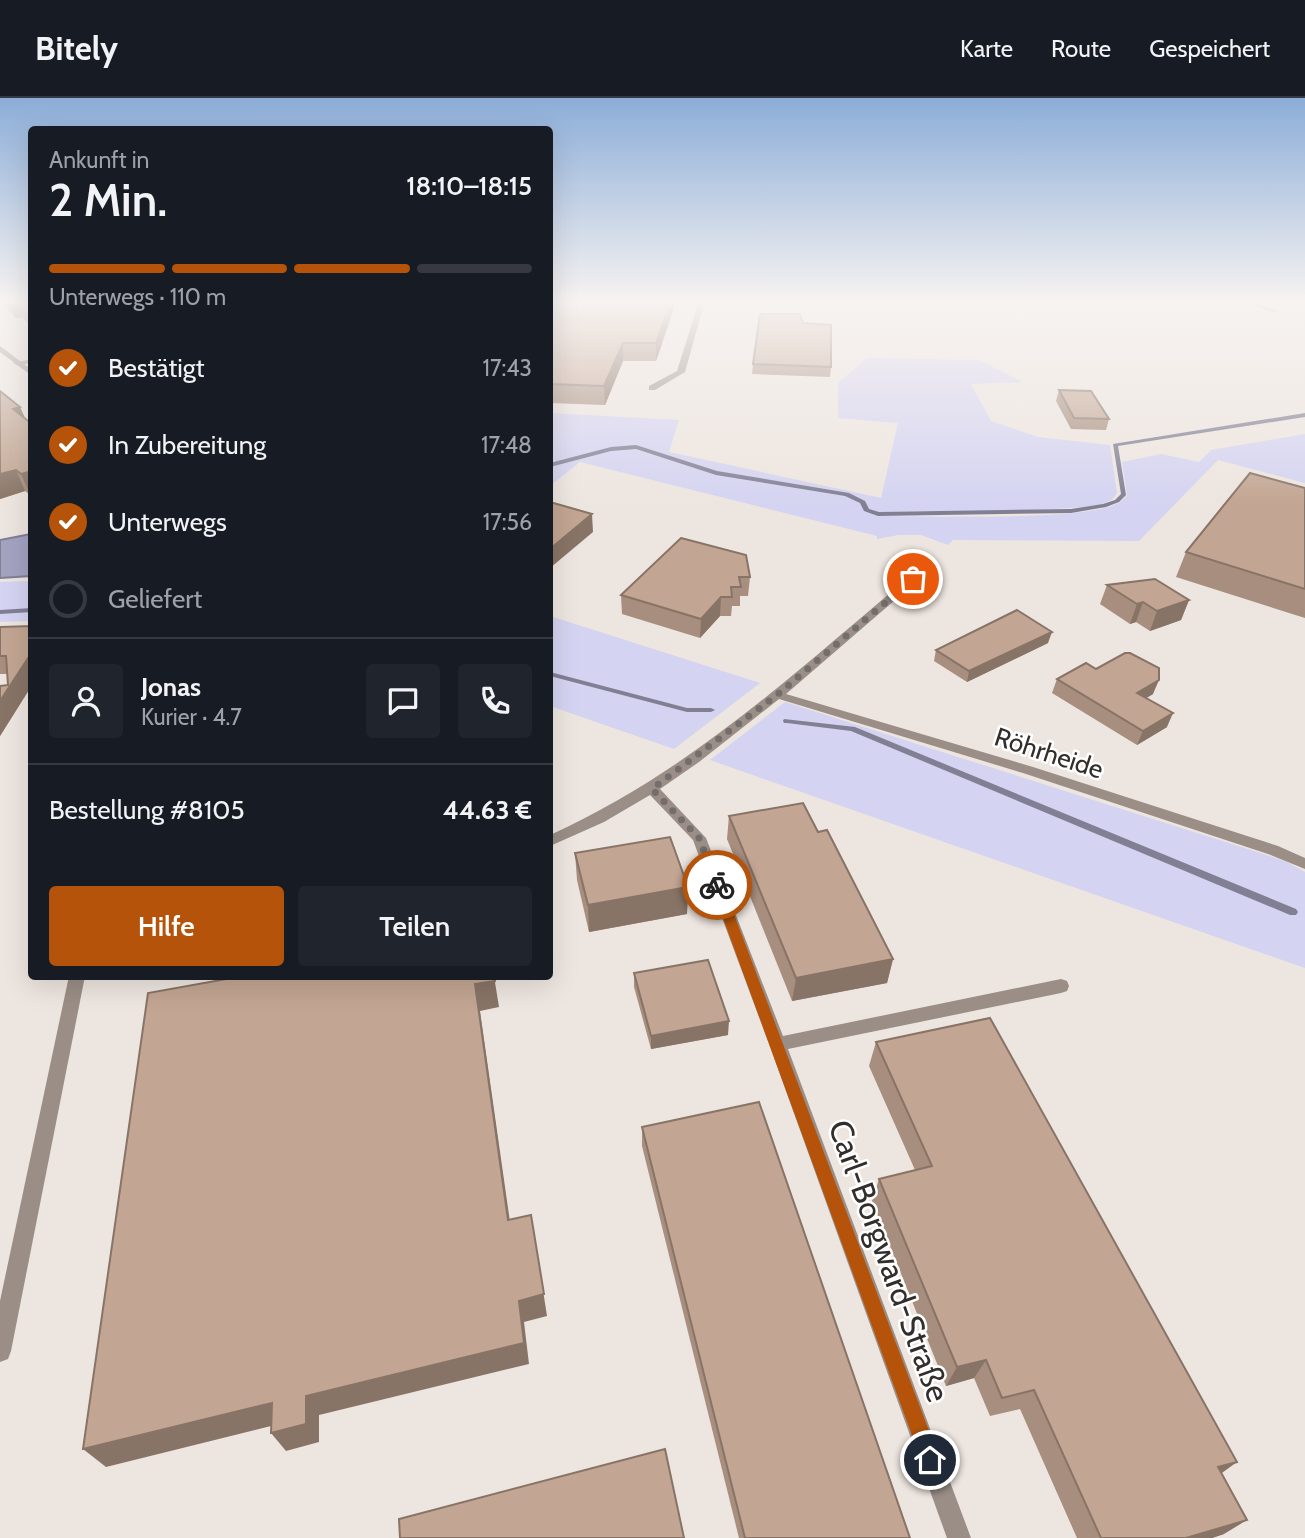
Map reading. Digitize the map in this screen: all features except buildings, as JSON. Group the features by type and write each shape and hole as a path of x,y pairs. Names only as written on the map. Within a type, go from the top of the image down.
{"street":[{"path":"652,388 682,371"},
{"path":"553,840 578,830 652,789 777,695 913,579 916,555"},
{"name":"Röhrheide","path":"777,695 1028,770 1260,845 1305,864"},
{"name":"Carl-Borgward-Straße","path":"652,789 699,838 778,1044 959,1538"},
{"path":"0,1351 76,980"},
{"path":"778,1044 1061,986"}],"shaded area":[{"path":"852,371 1001,371 1023,382 971,384 991,421 1038,437 1110,445 1117,493 1112,500 1100,505 1019,510 885,512 884,516 1044,515 1103,508 1120,502 1127,495 1122,462 1161,454 1199,462 1211,450 1305,434 1305,483 1218,460 1139,541 953,540 948,545 921,535 877,539 877,536 580,462 553,484 553,413 679,420 669,452 881,498 898,423 838,418 838,383"},
{"path":"28,535 28,576 0,578 0,540"},
{"path":"28,581 28,621 0,622 0,582"},
{"path":"553,617 760,683 674,749 553,707"},
{"path":"785,702 1285,861 1305,872 1305,968 710,760"}],"waterway":[{"path":"553,464 611,449 636,447 716,473 847,494 863,502 866,510 878,514 1071,511 1104,506 1117,501 1124,494 1115,445 1305,415"},
{"path":"0,612 28,610"},
{"path":"553,675 687,710 711,710"},
{"path":"787,721 852,729 1293,912"}],"way so far":[{"path":"717,885 699,838 652,789 777,695 913,579"}],"route":[{"path":"717,885 930,1460"}]}
